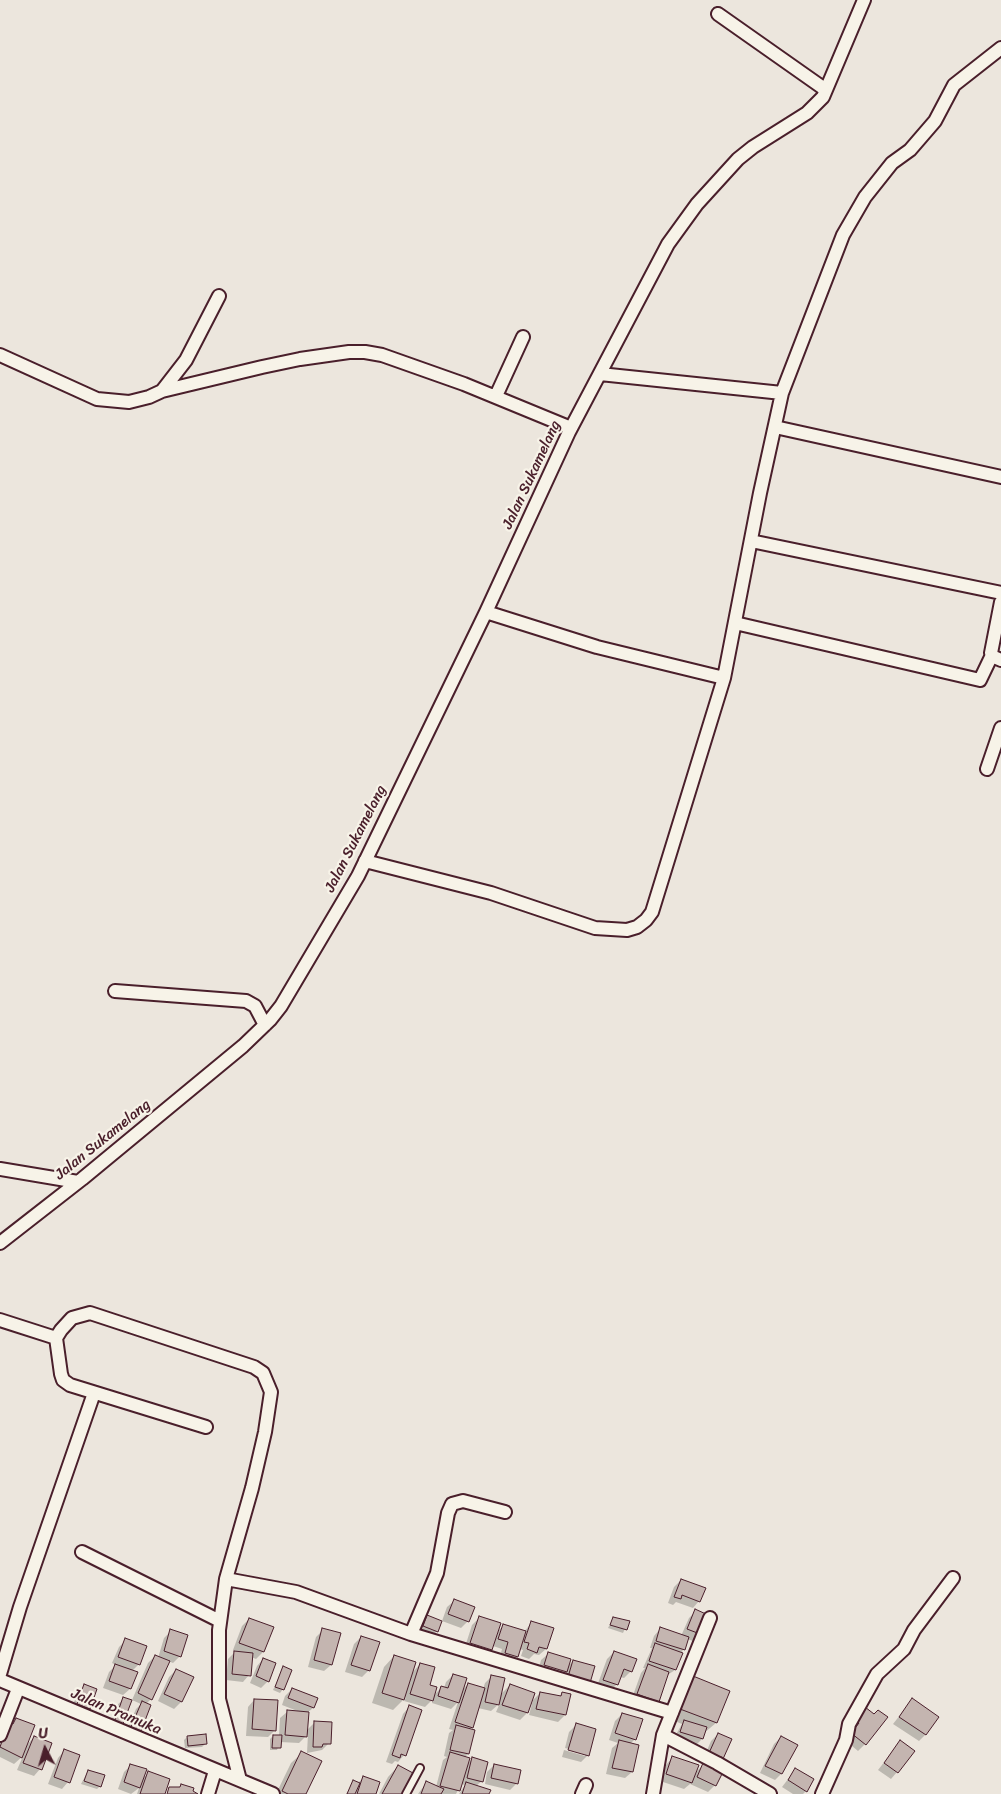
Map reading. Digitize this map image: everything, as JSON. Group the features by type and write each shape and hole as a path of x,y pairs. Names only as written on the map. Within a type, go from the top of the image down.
{"street":[{"name":"Jalan Sukamelang","path":"0,1243 78,1182 268,1023 281,1006 366,861 486,612 571,428 668,244 697,204 738,159 753,147 807,113 823,97 864,0"},
{"path":"718,14 826,90"},
{"path":"366,861 491,893 595,928 619,930 637,927 646,920 652,912 724,678 782,393 812,311 843,235 865,196 892,163 922,136 934,121 954,85 1001,48"},
{"path":"162,391 186,360 219,296"},
{"path":"496,396 523,337"},
{"path":"0,354 102,400 138,401 162,391 300,359 365,352 382,355 496,396 571,428"},
{"path":"600,374 782,393"},
{"path":"775,427 1001,478"},
{"path":"751,541 1001,593"},
{"path":"735,623 980,680 996,657 1001,602"},
{"path":"486,612 597,647 724,678"},
{"path":"987,769 1001,728"},
{"path":"115,991 246,1001 255,1006 268,1023"},
{"path":"0,1169 78,1182"},
{"path":"206,1427 70,1385 63,1380 56,1338 61,1330 72,1318 90,1313 254,1367 265,1375 271,1392 265,1432 252,1488 226,1579 220,1621 218,1656 219,1699 227,1776 208,1794"},
{"path":"0,1320 56,1338"},
{"path":"0,1674 20,1607 94,1393"},
{"path":"411,1634 437,1573 448,1513 452,1504 463,1501 505,1512"},
{"path":"82,1552 220,1621"},
{"path":"822,1794 846,1740 848,1724 877,1674 904,1649 914,1630 952,1578"},
{"path":"226,1579 296,1592 411,1634 672,1713"},
{"path":"653,1794 663,1735 710,1618"},
{"name":"Jalan Pramuka","path":"0,1680 273,1794"},
{"path":"0,1735 18,1689"},
{"path":"663,1735 717,1762 770,1794"}],"lane":[{"path":"406,1794 420,1768"}],"building":[{"path":"681,1579 706,1588 700,1602 682,1595 681,1599 674,1597"},
{"path":"454,1599 475,1607 469,1622 448,1614"},
{"path":"695,1609 708,1615 700,1634 687,1629"},
{"path":"427,1615 442,1621 438,1632 423,1626"},
{"path":"479,1616 501,1623 492,1650 470,1643"},
{"path":"613,1617 630,1621 627,1630 610,1625"},
{"path":"249,1618 274,1627 264,1652 239,1643"},
{"path":"531,1621 554,1628 547,1649 539,1647 537,1653 527,1649 529,1643 524,1642"},
{"path":"503,1624 526,1631 518,1657 505,1653 508,1642 498,1639"},
{"path":"660,1627 689,1637 685,1650 656,1641"},
{"path":"322,1628 341,1633 332,1665 314,1660"},
{"path":"170,1629 188,1635 181,1657 164,1651"},
{"path":"361,1636 380,1642 370,1671 351,1665"},
{"path":"125,1638 147,1646 140,1665 118,1657"},
{"path":"655,1643 683,1653 676,1670 649,1661"},
{"path":"234,1651 253,1653 251,1676 232,1674"},
{"path":"614,1651 637,1659 632,1672 624,1669 618,1685 603,1680"},
{"path":"548,1652 571,1659 567,1672 544,1665"},
{"path":"155,1655 170,1661 152,1700 138,1693"},
{"path":"394,1655 416,1662 404,1700 382,1693"},
{"path":"263,1658 276,1663 269,1682 256,1676"},
{"path":"573,1660 595,1666 590,1683 568,1677"},
{"path":"420,1663 435,1667 430,1685 437,1687 433,1701 410,1694"},
{"path":"115,1664 138,1672 131,1689 109,1681"},
{"path":"648,1664 669,1672 659,1702 637,1694"},
{"path":"283,1666 292,1670 284,1690 275,1687"},
{"path":"176,1669 194,1677 182,1702 164,1694"},
{"path":"453,1674 467,1678 459,1703 438,1696 441,1686 448,1688"},
{"path":"491,1675 505,1678 499,1705 485,1702"},
{"path":"693,1676 730,1691 717,1723 680,1709"},
{"path":"468,1683 485,1688 473,1728 455,1722"},
{"path":"84,1684 97,1689 90,1709 77,1704"},
{"path":"510,1684 535,1693 528,1713 502,1705"},
{"path":"292,1688 318,1698 314,1708 288,1698"},
{"path":"540,1692 561,1696 562,1692 571,1694 566,1715 536,1709"},
{"path":"123,1697 132,1700 121,1729 113,1726"},
{"path":"912,1698 939,1717 926,1735 899,1717"},
{"path":"254,1699 278,1700 276,1731 252,1729"},
{"path":"142,1701 151,1705 141,1731 131,1727"},
{"path":"409,1705 422,1710 406,1756 401,1754 400,1758 392,1755"},
{"path":"865,1707 874,1714 878,1710 888,1717 866,1745 851,1733 859,1723 855,1720"},
{"path":"287,1710 309,1712 307,1737 285,1735"},
{"path":"622,1713 643,1719 636,1740 615,1733"},
{"path":"16,1718 35,1725 22,1758 0,1747 9,1722 13,1724"},
{"path":"684,1720 707,1727 703,1739 680,1732"},
{"path":"314,1721 332,1722 331,1744 313,1747"},
{"path":"576,1723 596,1729 589,1756 568,1750"},
{"path":"456,1725 475,1730 469,1754 450,1750"},
{"path":"718,1733 732,1739 723,1759 709,1753"},
{"path":"206,1734 207,1744 188,1746 187,1736"},
{"path":"273,1735 282,1735 281,1748 272,1748"},
{"path":"34,1736 52,1743 42,1770 23,1763"},
{"path":"781,1736 798,1745 782,1774 765,1766"},
{"path":"619,1740 639,1745 633,1772 612,1768"},
{"path":"900,1740 915,1751 898,1773 884,1763"},
{"path":"64,1749 80,1755 70,1783 54,1777"},
{"path":"301,1751 322,1761 306,1794 288,1794 282,1791"},
{"path":"450,1752 470,1758 460,1791 440,1786"},
{"path":"672,1756 699,1765 692,1783 666,1774"},
{"path":"472,1757 488,1762 483,1782 467,1778"},
{"path":"703,1763 723,1772 716,1786 697,1777"},
{"path":"130,1764 147,1769 140,1788 124,1782"},
{"path":"494,1764 521,1770 518,1784 491,1778"},
{"path":"398,1765 413,1773 402,1794 382,1794"},
{"path":"795,1768 814,1779 807,1792 788,1780"},
{"path":"88,1770 105,1775 101,1787 84,1781"},
{"path":"148,1771 170,1779 165,1794 140,1794"},
{"path":"363,1776 380,1782 376,1794 357,1794"},
{"path":"353,1780 360,1783 355,1794 347,1794"},
{"path":"426,1781 444,1789 441,1794 421,1794"},
{"path":"466,1782 491,1790 489,1794 462,1794"},
{"path":"181,1784 194,1788 193,1791 198,1794 167,1794 169,1787 180,1787"}]}
